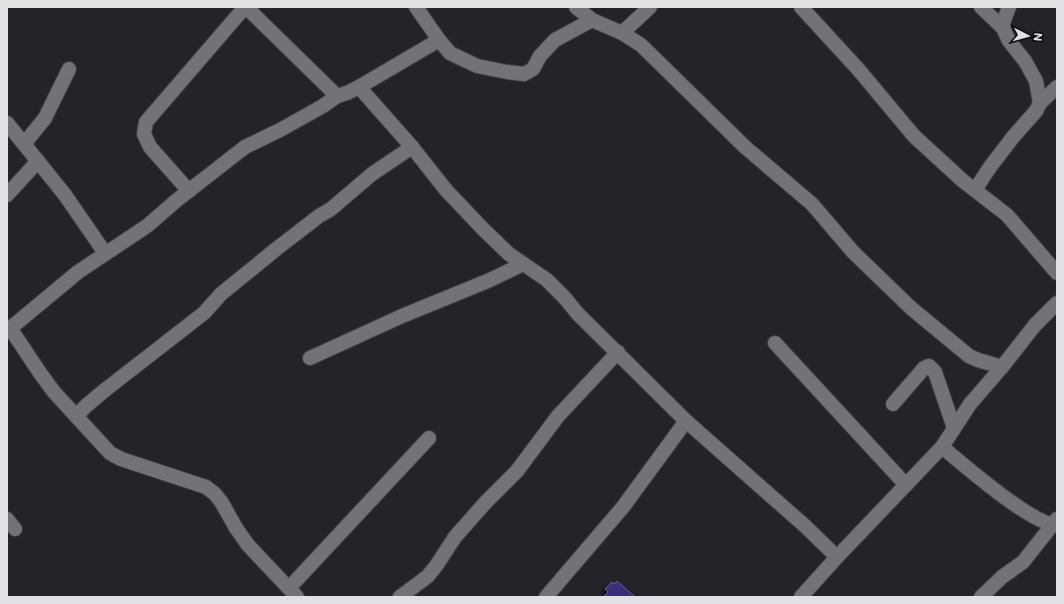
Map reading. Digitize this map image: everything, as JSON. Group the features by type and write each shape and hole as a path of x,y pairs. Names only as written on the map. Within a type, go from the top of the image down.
{"street":[{"path":"189,191 150,147 144,134 146,122 246,7 337,96"},
{"path":"416,7 450,53 477,66 524,74 533,69 540,56 555,40 592,20"},
{"path":"576,7 592,20 622,33 641,45 745,147 812,204 853,252 911,308 969,356 1002,367"},
{"path":"622,33 650,7"},
{"path":"801,7 858,70 914,136 963,181 1007,215 1057,273"},
{"path":"981,7 1003,28 1024,61 1036,82 1040,103"},
{"path":"1003,28 1004,20 1009,7"},
{"path":"429,438 293,592 248,545 236,528 222,503 215,494 206,487 121,459 110,453 54,392 9,329 78,272 147,226 245,147 287,126 323,106 337,96 347,93 439,40"},
{"path":"24,144 45,118 69,68"},
{"path":"359,86 412,147 446,190 484,230 509,254 546,280 564,297 578,314 686,420 837,557"},
{"path":"975,190 990,167 1013,137 1036,111 1040,103 1057,87"},
{"path":"7,123 65,196 105,253"},
{"path":"76,416 106,390 204,312 222,294 274,250 319,216 331,209 372,174 412,147"},
{"path":"7,195 38,161"},
{"path":"310,358 402,316 490,280 523,264"},
{"path":"801,597 837,557 942,448 970,404 1002,367 1035,325 1057,302"},
{"path":"775,343 906,485"},
{"path":"400,597 428,576 455,538 485,503 517,471 553,422 618,352"},
{"path":"893,404 924,368 929,366 935,372 954,428"},
{"path":"546,597 623,506 686,420"},
{"path":"942,448 1012,503 1035,518 1055,523 1023,562 1002,577 981,597"}],"building":[{"path":"617,581 635,597 603,597 608,592 605,589 612,582 614,584"}]}
